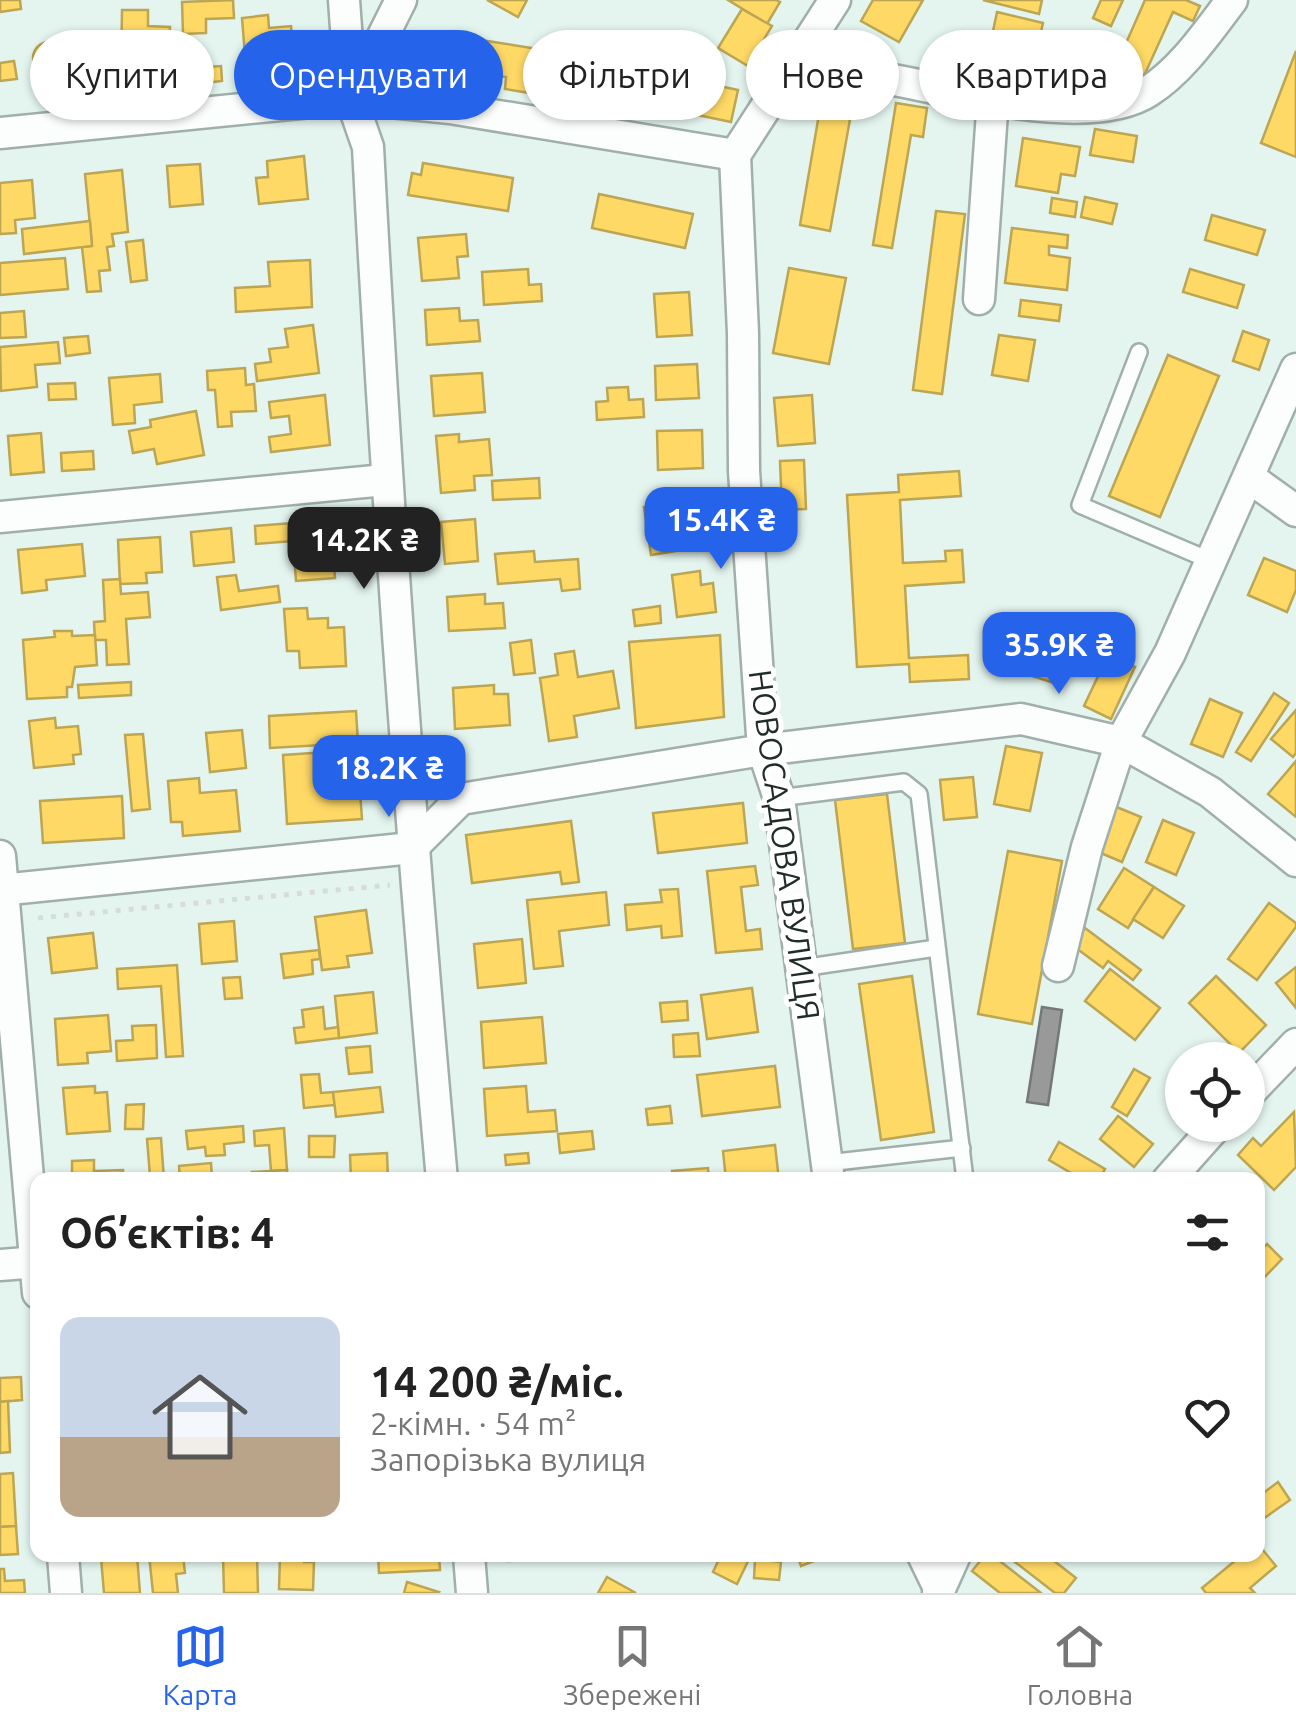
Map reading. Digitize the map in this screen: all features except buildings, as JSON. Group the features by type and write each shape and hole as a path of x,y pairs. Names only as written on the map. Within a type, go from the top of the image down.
{"street":[{"path":"344,0 346,30"},
{"path":"386,30 401,0"},
{"path":"816,30 835,0"},
{"path":"1143,94 1199,44 1232,0"},
{"path":"0,133 234,110"},
{"path":"503,117 734,156 758,120"},
{"path":"359,120 368,147 412,848 441,1172"},
{"path":"978,298 991,120"},
{"name":"НОВОСАДОВА ВУЛИЦЯ","path":"734,156 743,333 744,471 763,750 779,798 828,1172"},
{"path":"1058,966 1087,847 1122,742 1170,653 1296,368"},
{"path":"1250,478 1296,511"},
{"path":"0,517 386,480"},
{"path":"1,890 412,848 461,799 763,750 1021,719 1122,742 1210,792 1296,861"},
{"path":"0,856 30,1204"},
{"path":"1265,1076 1296,1044"},
{"path":"1175,1172 1202,1142"},
{"path":"0,1264 30,1271"},
{"path":"64,1562 66,1593"},
{"path":"470,1562 472,1593"},
{"path":"926,1562 938,1591"},
{"path":"938,1591 952,1562"}],"lane":[{"path":"1140,352 1080,505 1209,560"},
{"path":"779,798 904,782 919,794 965,1172"},
{"path":"802,968 936,948"},
{"path":"828,1172 962,1148"}],"path":[{"path":"5,920 415,883"}]}
